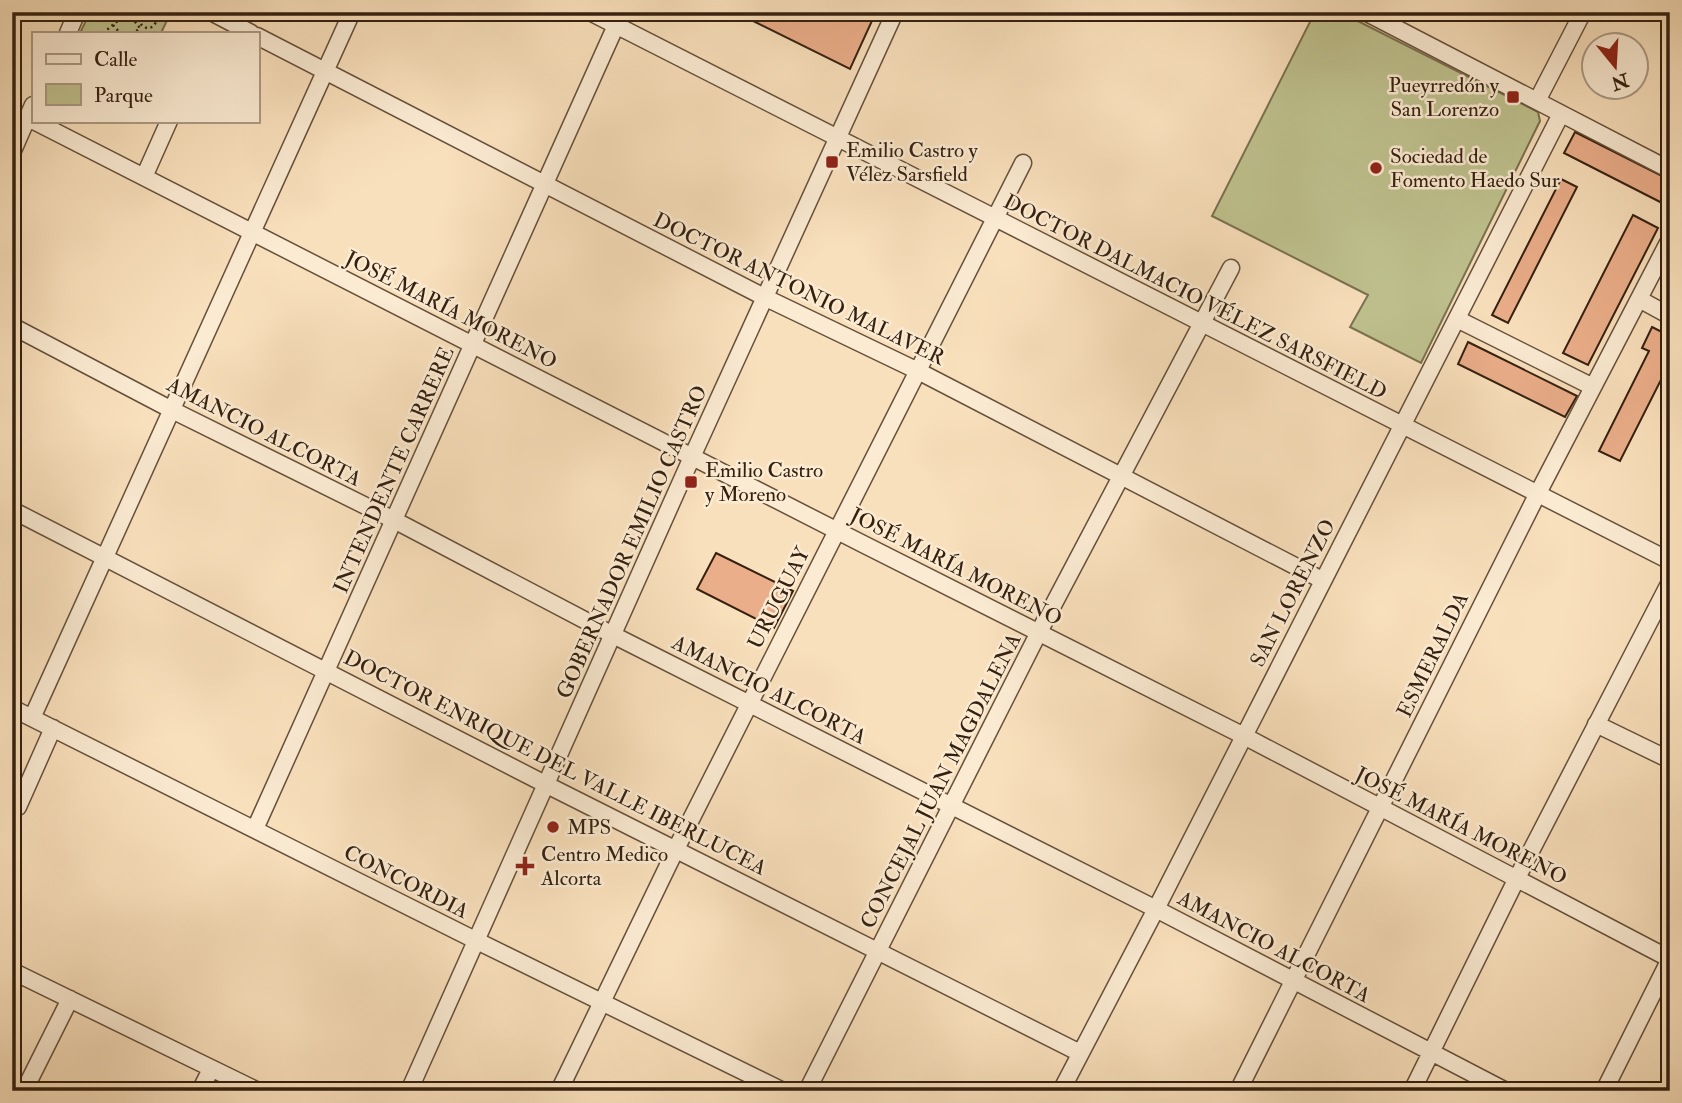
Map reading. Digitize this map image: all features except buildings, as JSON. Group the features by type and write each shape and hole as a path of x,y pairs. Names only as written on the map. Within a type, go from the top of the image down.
{"street":[{"path":"68,32 77,12"},
{"path":"211,12 249,32"},
{"path":"32,718 352,12"},
{"name":"DOCTOR DALMACIO VÉLEZ SARSFIELD","path":"590,12 619,19 838,137 1402,427 1670,561"},
{"name":"GOBERNADOR EMILIO CASTRO","path":"409,1091 764,297 895,12"},
{"path":"1365,12 1670,170"},
{"path":"1537,101 1583,12"},
{"name":"INTENDENTE CARRERE","path":"255,830 619,19"},
{"name":"DOCTOR ANTONIO MALAVER","path":"259,37 544,186 918,371 1322,580"},
{"name":"JOSÉ MARÍA MORENO","path":"12,110 32,116"},
{"name":"SAN LORENZO","path":"1061,1091 1561,114"},
{"path":"12,153 32,116"},
{"name":"JOSÉ MARÍA MORENO","path":"43,122 144,177 473,346 1244,736 1670,959"},
{"path":"144,177 169,122"},
{"name":"URUGUAY","path":"559,1091 676,849 1023,163"},
{"name":"ESMERALDA","path":"1238,1091 1537,495 1670,239"},
{"name":"CONCEJAL JUAN MAGDALENA","path":"807,1091 1039,632 1231,268"},
{"path":"1639,299 1670,316"},
{"path":"1457,319 1593,387"},
{"name":"AMANCIO ALCORTA","path":"12,326 172,410 394,520 613,635 1156,909 1506,1091"},
{"name":"DOCTOR ENRIQUE DEL VALLE IBERLUCEA","path":"12,510 328,670 547,785 1080,1053"},
{"path":"1412,1091 1517,878 1670,582"},
{"name":"CONCORDIA","path":"12,708 783,1091"},
{"path":"1596,723 1670,760"},
{"path":"18,807 53,728"},
{"path":"1604,1091 1670,959"},
{"path":"12,971 258,1091"},
{"path":"26,1087 69,999"},
{"path":"200,1091 211,1069"}],"path":[{"path":"114,12 120,19"},
{"path":"104,32 128,13 141,27 153,26 156,19 149,12 142,16 141,27"},
{"path":"113,25 119,32"},
{"path":"135,32 141,27"}],"green space":[{"path":"90,12 171,12 161,32 80,32"},
{"name":"Sociedad de Fomento Haedo Sur","path":"1315,12 1340,12 1538,112 1540,121 1421,363 1350,327 1368,295 1212,216"}],"place":[{"name":"Pueyrredón y San Lorenzo","path":"1513,97"},
{"name":"Emilio Castro y Vélez Sarsfield","path":"832,162"},
{"name":"Sociedad de Fomento Haedo Sur","path":"1376,168"},
{"name":"Emilio Castro y Moreno","path":"691,482"},
{"name":"MPS","path":"553,827"},
{"name":"Centro Medico Alcorta","path":"525,866"}]}
